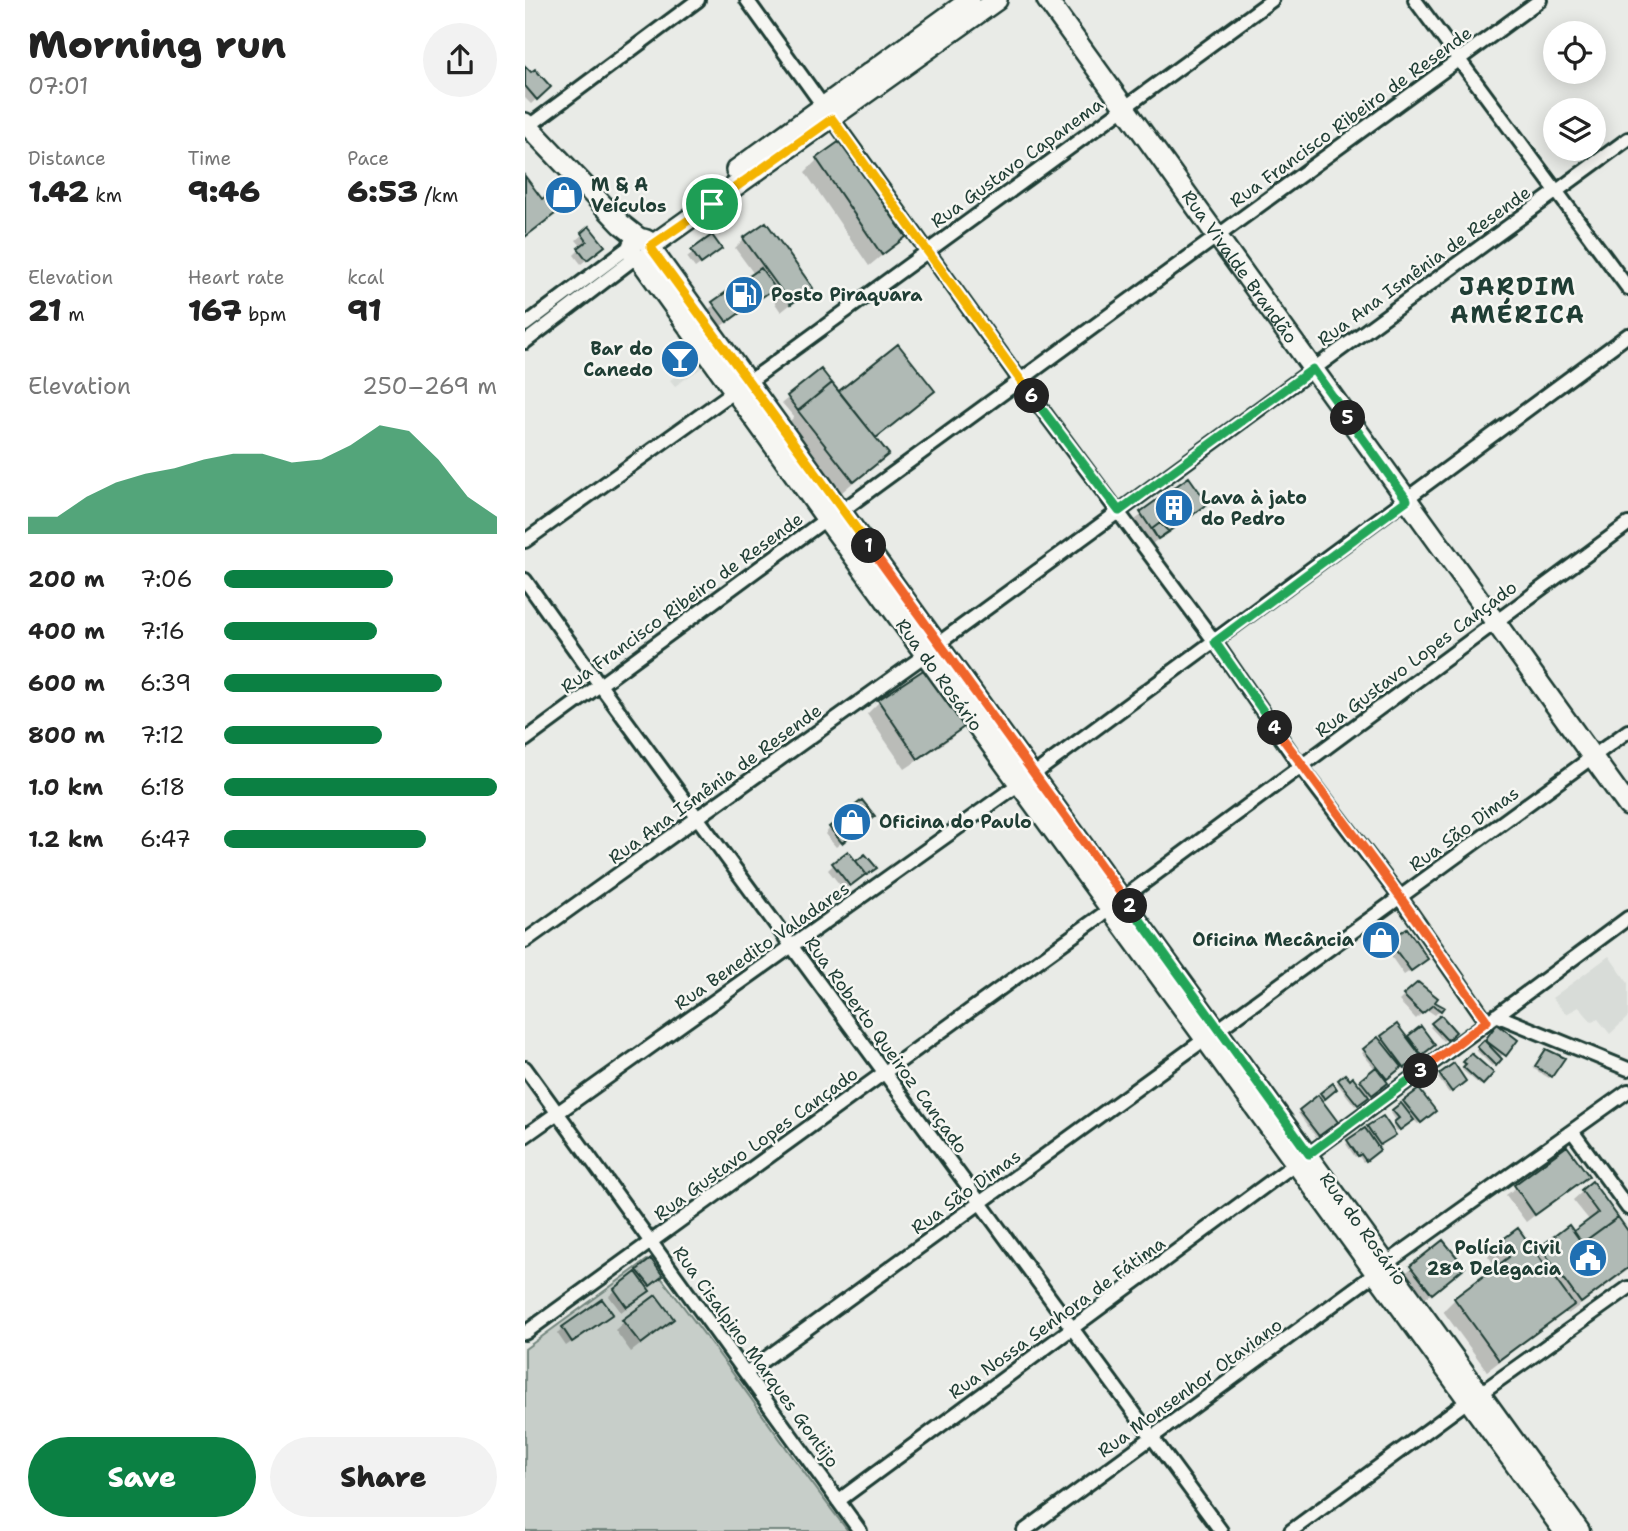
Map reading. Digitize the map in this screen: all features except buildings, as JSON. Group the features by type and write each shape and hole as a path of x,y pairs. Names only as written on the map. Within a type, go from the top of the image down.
{"main road":[{"path":"928,40 970,0"},
{"path":"526,126 641,247 928,40 997,0"},
{"name":"Rua Vivalde Brandão","path":"1047,0 1628,806"},
{"name":"Rua do Rosário","path":"641,247 750,381 939,643 1026,779"},
{"name":"Rua do Rosário","path":"641,247 733,392 925,655 1026,779 1475,1396 1580,1531"},
{"name":"Rua do Rosário","path":"1475,1396 1563,1531"}],"street":[{"path":"526,126 698,0"},
{"path":"747,0 1020,380 1215,642 1301,767 1492,1018 1628,1069"},
{"name":"Rua Gustavo Capanema","path":"750,381 1272,0"},
{"path":"1415,0 1628,288"},
{"name":"Rua Francisco Ribeiro de Resende","path":"843,510 1540,0"},
{"name":"Rua Ana Ismênia de Resende","path":"939,643 1628,139"},
{"path":"525,325 641,247"},
{"path":"525,342 641,247"},
{"name":"Rua Benedito Valadares","path":"525,1136 1215,642 1628,335"},
{"path":"525,541 733,392"},
{"name":"Rua Francisco Ribeiro de Resende","path":"525,740 826,519"},
{"name":"Rua Gustavo Lopes Cançado","path":"525,1333 1117,904 1628,524"},
{"name":"Rua Roberto Queiroz Cançado","path":"525,580 1221,1531"},
{"name":"Rua Ana Ismênia de Resende","path":"525,942 925,655"},
{"name":"Rua São Dimas","path":"746,1373 1628,731"},
{"name":"Rua Nossa Senhora de Fátima","path":"838,1501 1628,918"},
{"name":"Rua Cisalpino Marques Gontijo","path":"525,1068 860,1531"},
{"name":"Rua Monsenhor Otaviano","path":"1024,1531 1628,1091"},
{"path":"1572,1130 1628,1208"},
{"path":"1291,1531 1628,1288"}],"shaded area":[{"path":"698,360 703,367 675,386 670,380"},
{"path":"1609,956 1628,983 1628,1017 1610,1034 1598,1019 1592,1022 1579,1007 1566,1014 1552,998"},
{"path":"647,1260 848,1531 525,1531 525,1349"}],"place":[{"name":"M & A Veículos","path":"564,195"},
{"name":"Posto Piraquara","path":"744,295"},
{"name":"Bar do Canedo","path":"680,359"},
{"name":"Lava à jato do Pedro","path":"1174,508"},
{"name":"Oficina do Paulo","path":"852,822"},
{"name":"Oficina Mecância","path":"1381,940"},
{"name":"Polícia Civil 28ª Delegacia","path":"1588,1258"}],"district":[{"name":"JARDIM AMÉRICA","path":"1518,301"}],"route":[{"path":"832,119 1020,380 1119,511 1313,369 1407,500 1215,642 1301,767 1400,897 1487,1021 1309,1154 651,248 712,204 832,119"}]}
